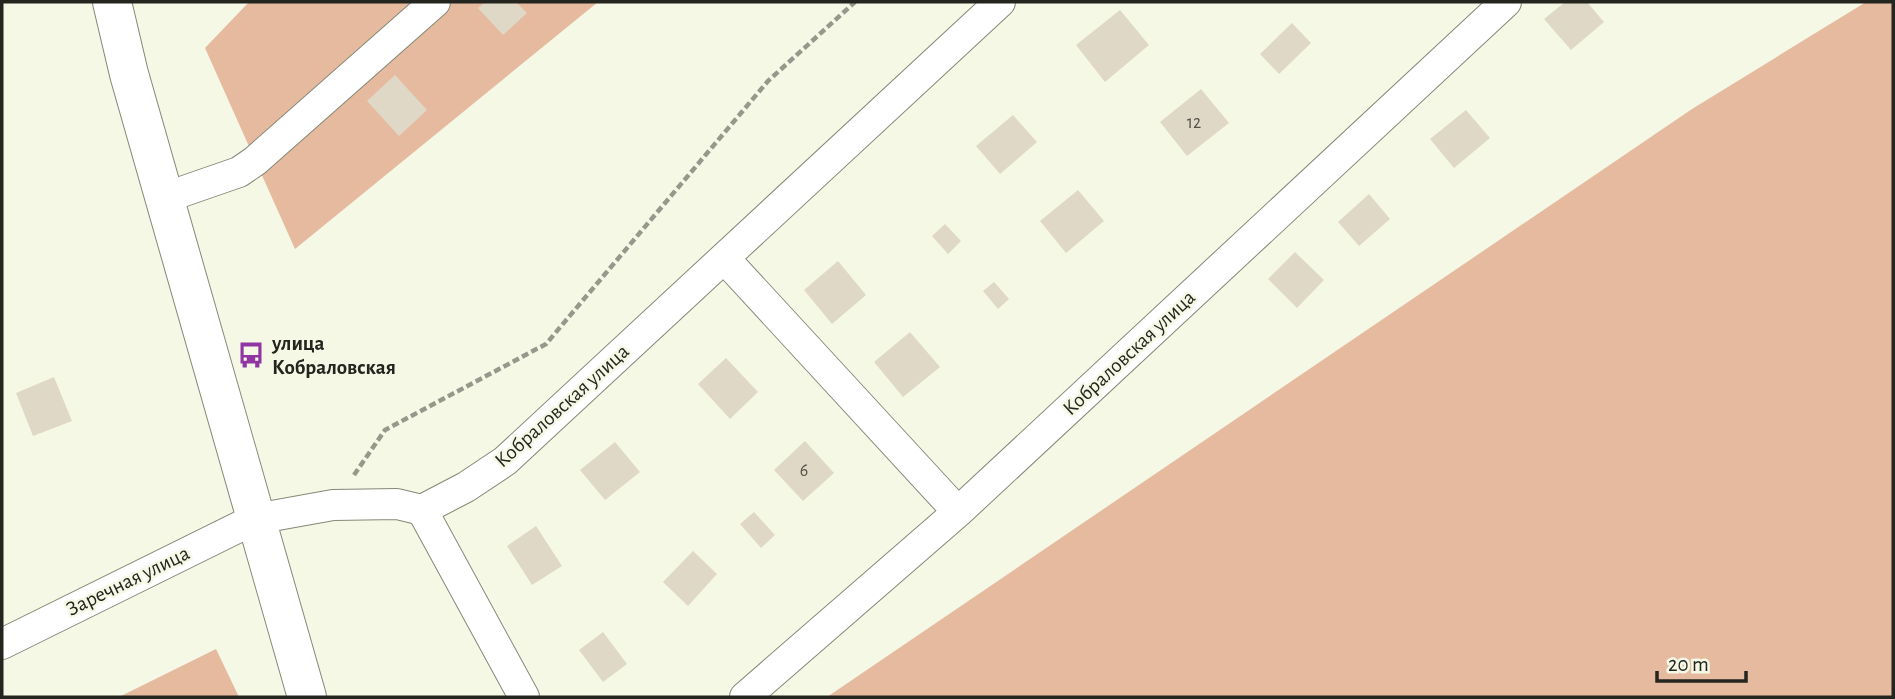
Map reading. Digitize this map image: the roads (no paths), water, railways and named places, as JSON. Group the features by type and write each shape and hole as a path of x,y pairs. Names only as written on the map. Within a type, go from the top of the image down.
{"street":[{"path":"112,2 129,74 307,697"},
{"path":"164,198 239,172 255,161 435,2"},
{"name":"Кобраловская улица","path":"422,510 466,487 505,461 1000,2"},
{"name":"Кобраловская улица","path":"745,697 958,512 1506,2"},
{"path":"724,258 958,512"},
{"path":"255,519 333,505 397,504 422,510 524,697"},
{"name":"Заречная улица","path":"2,644 255,519"}],"place":[{"name":"улица Кобраловская","path":"251,355"}]}
